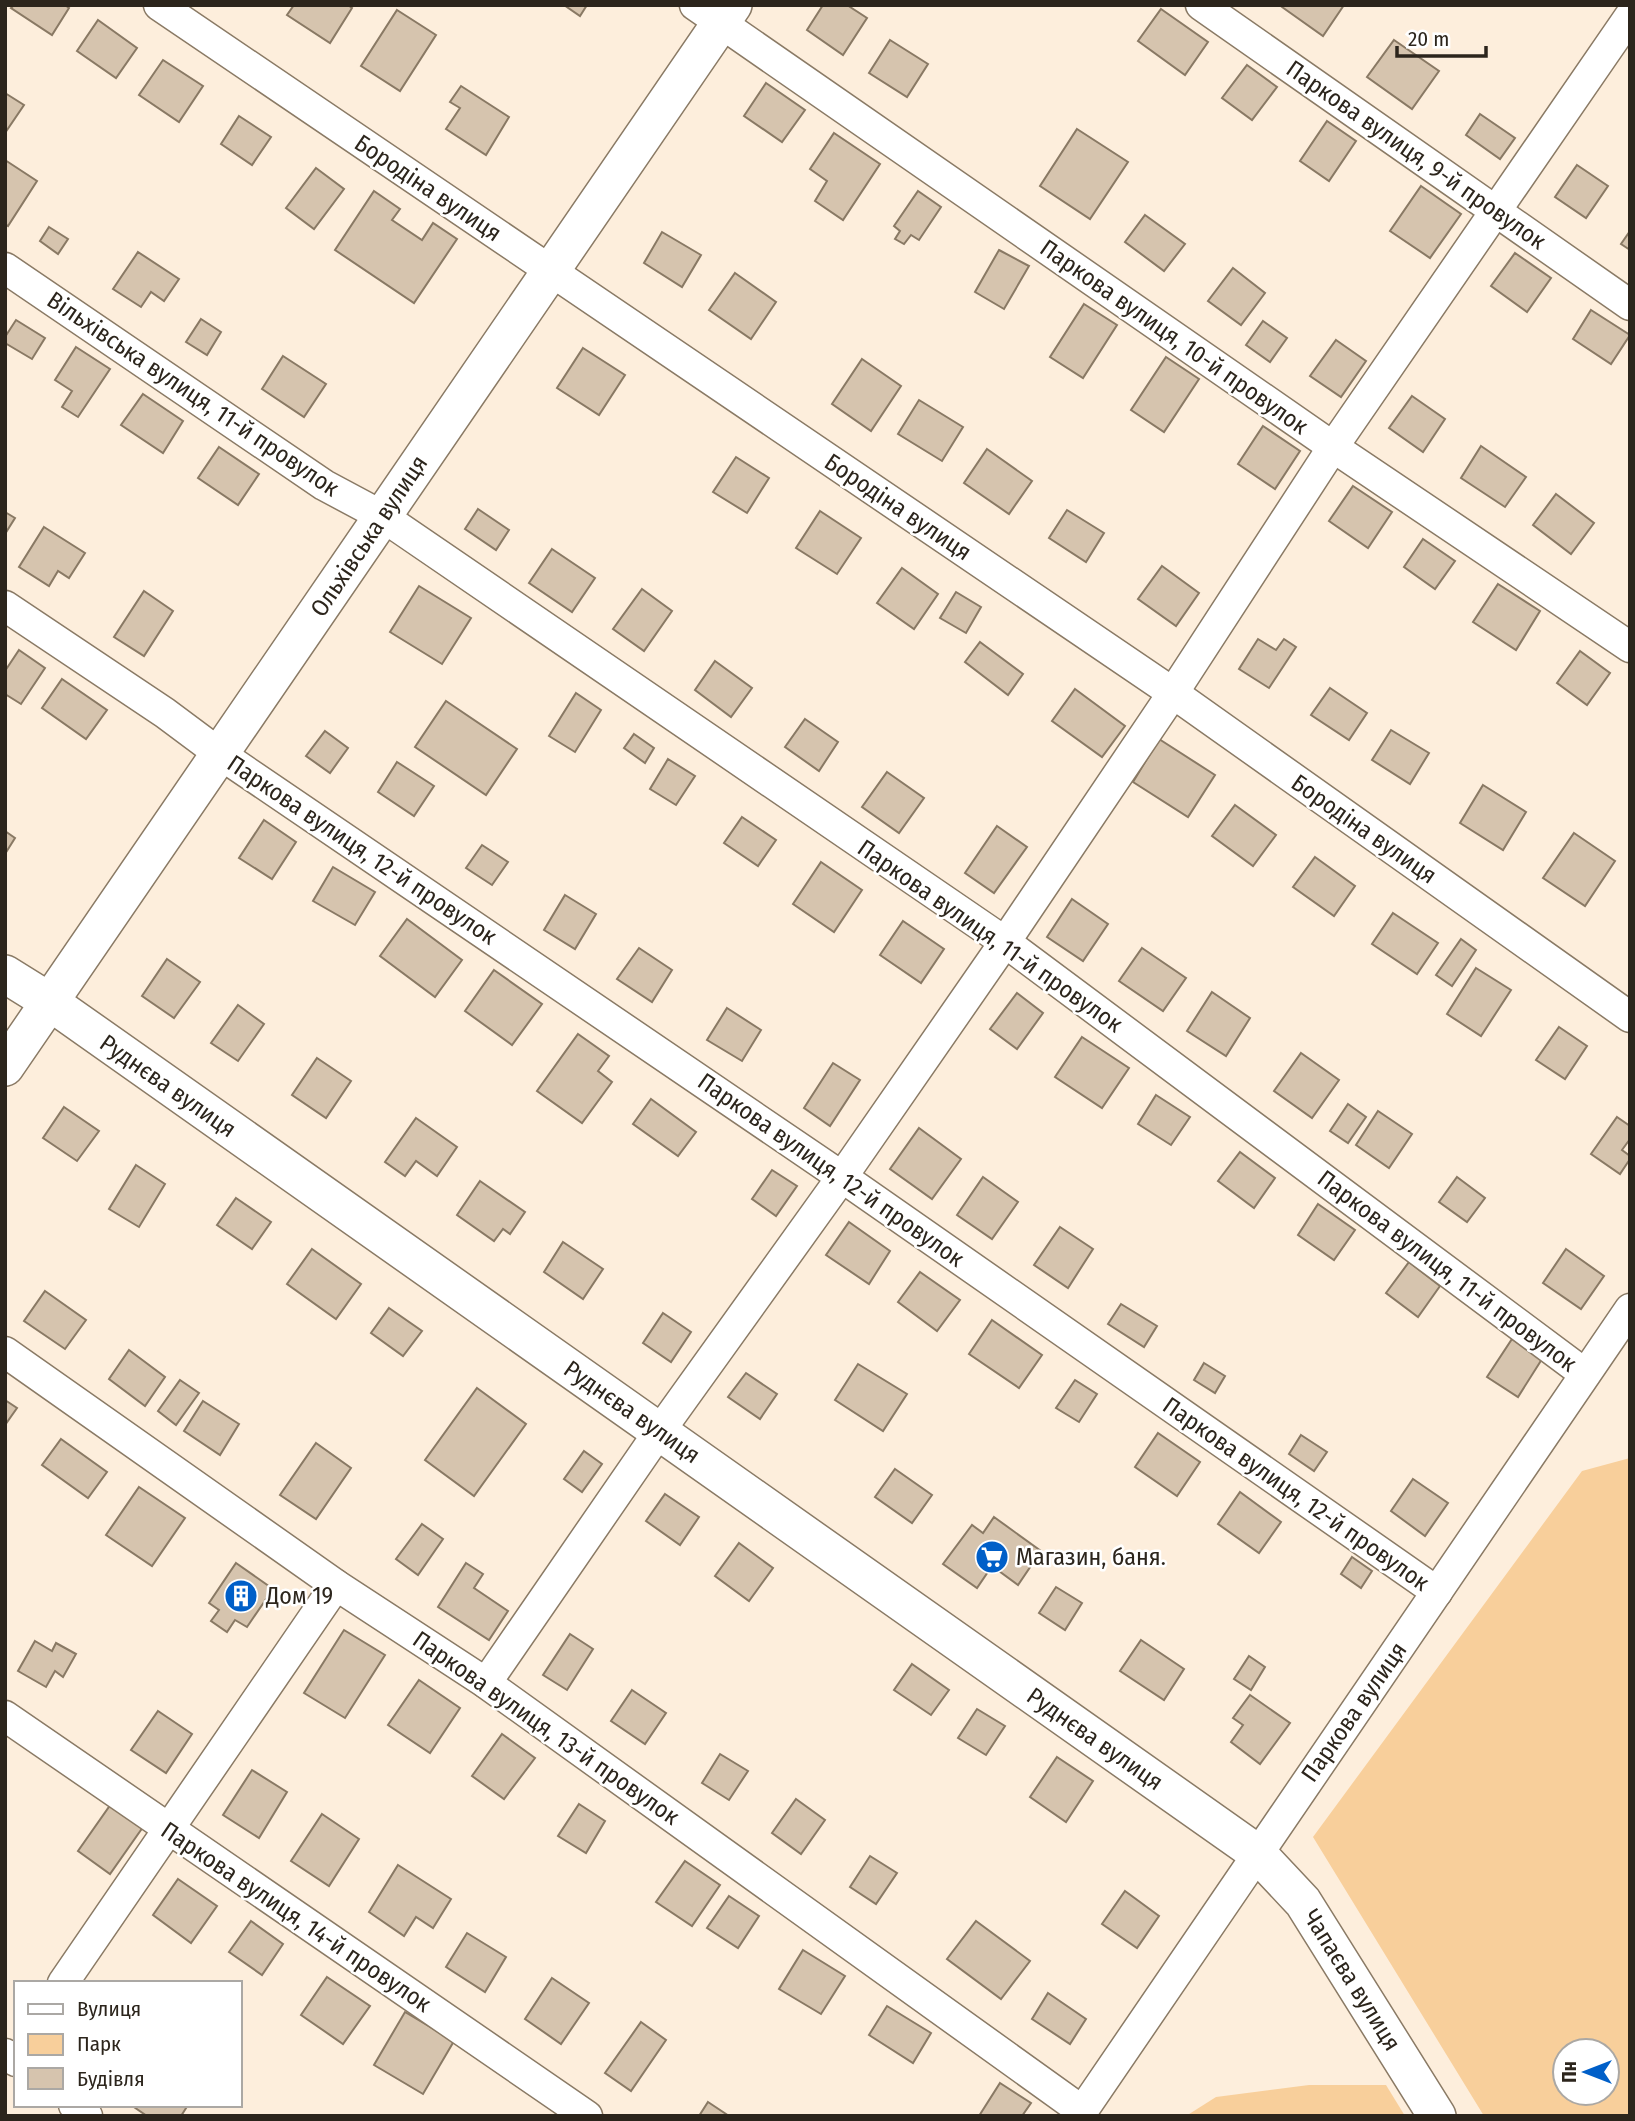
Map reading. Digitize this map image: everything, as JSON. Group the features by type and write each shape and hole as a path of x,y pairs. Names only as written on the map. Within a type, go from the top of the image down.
{"street":[{"name":"Бородіна вулиця","path":"159,5 1173,693 1630,1017"},
{"name":"Паркова вулиця, 9-й провулок","path":"1201,5 1630,305"},
{"name":"Ольхівська вулиця","path":"5,1067 551,271 716,12"},
{"name":"Паркова вулиця, 10-й провулок","path":"716,12 1333,447 1630,647"},
{"path":"486,1683 659,1432 842,1177 1005,942 1173,693 1333,447 1630,16"},
{"name":"Вільхівська вулиця, 11-й провулок","path":"5,268 324,485 383,516"},
{"name":"Паркова вулиця, 11-й провулок","path":"383,516 1005,942 1585,1374"},
{"name":"Паркова вулиця, 12-й провулок","path":"5,606 166,713 220,754 842,1177 1437,1592"},
{"name":"Руднєва вулиця","path":"5,974 50,1002 1257,1853"},
{"name":"Паркова вулиця","path":"1080,2113 1630,1309"},
{"name":"Паркова вулиця, 13-й провулок","path":"5,1352 336,1585 486,1683 1080,2113"},
{"path":"65,1981 336,1585"},
{"name":"Паркова вулиця, 14-й провулок","path":"5,1716 587,2116"},
{"name":"Чапаєва вулиця","path":"1257,1853 1304,1902 1437,2116"}],"green space":[{"path":"1630,1458 1630,2116 1484,2116 1313,1837 1582,1471"},
{"path":"1309,2085 1386,2085 1405,2116 1186,2116 1216,2097"}],"building":[{"path":"14,5 65,5 69,8 52,35 11,8"},
{"path":"294,5 348,5 352,8 330,43 287,15"},
{"path":"564,5 587,5 580,16"},
{"path":"823,5 847,5 867,18 843,55 807,30"},
{"path":"1344,5 1323,36 1282,7"},
{"path":"1161,9 1208,42 1185,75 1138,41"},
{"path":"397,10 436,35 400,91 361,66"},
{"path":"98,20 137,48 116,78 77,51"},
{"path":"890,40 928,64 907,97 869,73"},
{"path":"1394,40 1439,71 1412,109 1367,77"},
{"path":"163,60 203,86 179,122 139,95"},
{"path":"1247,65 1277,87 1252,120 1222,98"},
{"path":"766,83 805,110 782,142 744,116"},
{"path":"461,86 509,117 486,155 446,129 460,108 450,102"},
{"path":"5,93 24,105 5,133"},
{"path":"1480,114 1515,138 1500,159 1466,135"},
{"path":"239,116 271,137 252,165 221,144"},
{"path":"1327,121 1356,141 1329,181 1300,161"},
{"path":"1077,129 1128,162 1090,219 1040,186"},
{"path":"834,133 880,164 843,220 815,201 827,181 810,169"},
{"path":"5,160 37,181 8,226 5,224"},
{"path":"1577,165 1608,186 1586,218 1555,197"},
{"path":"316,168 344,189 314,229 286,208"},
{"path":"1421,186 1461,214 1430,258 1390,231"},
{"path":"374,191 400,209 392,220 422,240 433,223 457,239 414,303 335,250"},
{"path":"918,191 941,207 919,240 911,235 904,244 895,239 900,231 894,226"},
{"path":"1145,215 1185,244 1164,271 1125,242"},
{"path":"49,227 68,239 58,254 40,241"},
{"path":"1630,231 1630,250 1621,244"},
{"path":"662,232 701,255 682,287 644,263"},
{"path":"999,250 1029,266 1004,309 975,292"},
{"path":"138,252 179,279 164,301 151,292 141,307 113,289"},
{"path":"1515,253 1551,278 1527,312 1491,286"},
{"path":"1233,268 1265,293 1241,325 1208,301"},
{"path":"735,273 776,302 751,339 709,310"},
{"path":"1084,304 1117,325 1083,378 1050,357"},
{"path":"1591,310 1630,335 1611,364 1573,339"},
{"path":"201,319 221,332 207,355 186,342"},
{"path":"16,320 45,338 32,359 5,343 5,337"},
{"path":"1263,321 1287,338 1270,362 1246,345"},
{"path":"1336,340 1366,361 1341,397 1310,376"},
{"path":"76,347 110,369 78,417 62,407 72,391 55,380"},
{"path":"583,348 625,375 599,415 557,388"},
{"path":"283,356 326,384 304,417 262,389"},
{"path":"1166,357 1199,379 1164,432 1131,410"},
{"path":"862,359 901,386 871,431 832,404"},
{"path":"143,394 183,421 163,453 121,425"},
{"path":"1412,396 1445,419 1423,452 1389,428"},
{"path":"919,400 963,427 942,461 898,434"},
{"path":"1263,426 1300,451 1275,489 1238,464"},
{"path":"1481,446 1526,477 1505,507 1461,478"},
{"path":"219,447 259,474 238,505 198,478"},
{"path":"987,449 1032,481 1009,514 964,483"},
{"path":"736,457 769,478 747,513 713,492"},
{"path":"1353,486 1392,512 1368,548 1329,521"},
{"path":"1556,494 1594,523 1571,554 1533,525"},
{"path":"478,509 509,530 496,550 465,529"},
{"path":"1067,510 1104,533 1086,562 1049,538"},
{"path":"820,511 861,538 837,574 796,548"},
{"path":"5,512 15,518 5,534"},
{"path":"44,527 85,553 69,578 58,571 49,586 19,567"},
{"path":"1423,539 1455,561 1435,589 1404,567"},
{"path":"552,549 595,578 572,612 529,583"},
{"path":"1162,566 1199,593 1176,626 1138,599"},
{"path":"902,568 938,594 914,629 877,603"},
{"path":"1498,584 1540,611 1516,650 1473,622"},
{"path":"419,586 471,618 442,664 390,632"},
{"path":"642,589 672,611 644,651 613,629"},
{"path":"144,591 173,611 144,656 114,637"},
{"path":"956,592 981,607 966,633 940,618"},
{"path":"1258,639 1276,650 1284,639 1296,647 1269,688 1239,669"},
{"path":"980,642 1023,674 1008,695 965,662"},
{"path":"19,650 45,668 21,704 5,694 5,671"},
{"path":"1580,651 1610,673 1587,705 1557,683"},
{"path":"715,661 752,688 731,717 695,690"},
{"path":"62,679 107,710 86,739 42,708"},
{"path":"1330,688 1367,713 1349,740 1311,715"},
{"path":"1075,689 1125,726 1102,757 1052,721"},
{"path":"576,693 601,710 575,752 549,736"},
{"path":"446,701 517,749 486,795 415,747"},
{"path":"805,719 838,742 819,771 785,747"},
{"path":"1391,730 1429,753 1410,784 1372,760"},
{"path":"325,731 348,748 330,773 306,756"},
{"path":"634,734 654,748 645,763 624,748"},
{"path":"1159,739 1215,775 1188,817 1133,782"},
{"path":"668,759 695,776 676,805 650,789"},
{"path":"397,762 434,786 414,816 378,792"},
{"path":"887,772 924,798 899,833 862,807"},
{"path":"1483,785 1526,812 1503,850 1460,823"},
{"path":"1235,805 1276,835 1253,866 1212,836"},
{"path":"742,817 776,840 758,866 724,843"},
{"path":"264,820 296,842 272,879 239,858"},
{"path":"997,826 1027,847 994,893 965,873"},
{"path":"5,831 15,838 5,854"},
{"path":"1574,833 1615,861 1585,906 1543,878"},
{"path":"482,845 508,862 492,885 466,868"},
{"path":"1315,857 1355,886 1334,916 1293,887"},
{"path":"821,862 862,890 834,932 793,904"},
{"path":"333,867 375,892 355,925 313,901"},
{"path":"565,895 596,914 575,949 544,930"},
{"path":"1072,899 1108,924 1083,961 1047,937"},
{"path":"1393,913 1438,943 1417,974 1372,944"},
{"path":"407,919 462,960 435,997 380,956"},
{"path":"903,921 944,949 921,983 880,955"},
{"path":"1461,939 1476,950 1452,986 1436,975"},
{"path":"639,948 672,970 652,1002 617,979"},
{"path":"1142,948 1186,978 1163,1011 1119,981"},
{"path":"167,959 200,982 174,1018 142,996"},
{"path":"1476,968 1511,990 1481,1036 1447,1014"},
{"path":"494,970 542,1004 512,1045 465,1011"},
{"path":"1212,992 1250,1018 1226,1056 1187,1031"},
{"path":"1017,993 1043,1013 1017,1049 990,1029"},
{"path":"238,1005 264,1024 238,1061 211,1043"},
{"path":"727,1008 761,1030 742,1061 707,1040"},
{"path":"1559,1027 1587,1046 1565,1079 1536,1060"},
{"path":"578,1034 609,1056 598,1071 612,1082 582,1123 537,1091"},
{"path":"1082,1037 1129,1068 1102,1108 1055,1077"},
{"path":"1301,1053 1339,1080 1312,1118 1274,1091"},
{"path":"317,1058 351,1081 326,1118 292,1095"},
{"path":"833,1063 860,1080 830,1126 804,1108"},
{"path":"1156,1095 1190,1117 1171,1145 1138,1124"},
{"path":"651,1099 696,1132 678,1156 633,1124"},
{"path":"1348,1104 1366,1117 1348,1143 1330,1131"},
{"path":"64,1107 99,1131 77,1161 43,1138"},
{"path":"1378,1111 1412,1134 1389,1168 1356,1145"},
{"path":"1617,1117 1630,1126 1630,1139 1622,1150 1630,1159 1620,1174 1591,1154"},
{"path":"416,1118 457,1147 437,1176 416,1161 405,1176 385,1162"},
{"path":"919,1128 961,1159 932,1199 890,1169"},
{"path":"1240,1152 1275,1178 1254,1208 1218,1181"},
{"path":"136,1165 165,1184 139,1227 109,1209"},
{"path":"772,1170 797,1186 776,1216 752,1199"},
{"path":"983,1177 1018,1202 992,1239 957,1215"},
{"path":"1457,1177 1485,1198 1467,1222 1439,1202"},
{"path":"480,1181 525,1212 510,1234 503,1229 494,1241 457,1215"},
{"path":"236,1198 271,1222 252,1249 217,1225"},
{"path":"1318,1204 1355,1230 1334,1260 1298,1235"},
{"path":"849,1222 890,1251 869,1284 826,1255"},
{"path":"1060,1227 1093,1249 1068,1288 1034,1265"},
{"path":"563,1242 603,1269 583,1299 544,1272"},
{"path":"312,1249 361,1284 336,1319 287,1284"},
{"path":"1566,1249 1604,1276 1581,1309 1543,1283"},
{"path":"1409,1262 1440,1286 1418,1317 1386,1293"},
{"path":"920,1272 960,1300 937,1331 898,1302"},
{"path":"45,1291 86,1320 65,1349 24,1321"},
{"path":"1121,1304 1157,1326 1144,1347 1108,1324"},
{"path":"389,1308 422,1331 403,1356 371,1333"},
{"path":"663,1313 691,1332 671,1362 643,1343"},
{"path":"992,1320 1042,1355 1019,1388 969,1354"},
{"path":"1512,1339 1542,1359 1518,1397 1487,1377"},
{"path":"129,1350 165,1377 145,1406 109,1379"},
{"path":"1204,1363 1225,1376 1215,1393 1194,1380"},
{"path":"858,1364 907,1394 883,1431 835,1400"},
{"path":"746,1373 777,1394 760,1419 728,1397"},
{"path":"180,1380 199,1393 176,1425 158,1411"},
{"path":"1075,1380 1097,1394 1079,1422 1056,1408"},
{"path":"477,1388 526,1424 474,1496 425,1460"},
{"path":"5,1400 17,1408 5,1425"},
{"path":"203,1401 239,1424 220,1455 184,1431"},
{"path":"1158,1433 1200,1462 1177,1496 1135,1467"},
{"path":"1301,1435 1327,1452 1314,1471 1289,1454"},
{"path":"61,1439 107,1472 88,1498 42,1465"},
{"path":"316,1443 351,1468 316,1519 280,1495"},
{"path":"584,1451 602,1464 582,1492 564,1479"},
{"path":"895,1469 932,1495 912,1523 875,1497"},
{"path":"1413,1479 1448,1503 1425,1536 1391,1511"},
{"path":"139,1487 185,1518 152,1566 106,1535"},
{"path":"1240,1492 1281,1522 1259,1553 1218,1524"},
{"path":"665,1494 699,1517 680,1545 646,1521"},
{"name":"Магазин, баня.","path":"994,1517 1041,1551 1018,1585 992,1566 977,1588 943,1564 972,1525 983,1533"},
{"path":"422,1524 443,1539 418,1575 396,1559"},
{"path":"739,1543 773,1568 749,1601 715,1576"},
{"path":"1352,1557 1372,1571 1361,1588 1341,1574"},
{"name":"Дом 19","path":"236,1563 273,1589 247,1627 235,1620 227,1632 211,1621 219,1610 209,1603"},
{"path":"466,1563 483,1574 474,1588 508,1611 489,1640 438,1607"},
{"path":"1056,1587 1082,1603 1065,1630 1039,1613"},
{"path":"344,1630 385,1655 345,1718 304,1693"},
{"path":"570,1634 593,1649 567,1690 543,1675"},
{"path":"1141,1640 1184,1669 1164,1700 1120,1671"},
{"path":"35,1641 52,1651 56,1643 76,1654 63,1677 55,1671 46,1687 18,1671"},
{"path":"1249,1656 1265,1667 1251,1690 1234,1679"},
{"path":"912,1664 949,1690 931,1715 894,1690"},
{"path":"419,1680 460,1708 430,1753 388,1725"},
{"path":"632,1690 666,1713 645,1744 611,1721"},
{"path":"1250,1695 1290,1723 1260,1764 1231,1742 1243,1725 1233,1718"},
{"path":"977,1709 1005,1726 986,1755 958,1738"},
{"path":"158,1711 192,1734 166,1773 131,1750"},
{"path":"502,1734 535,1758 504,1799 472,1776"},
{"path":"720,1754 748,1771 729,1800 702,1783"},
{"path":"1057,1757 1093,1781 1066,1822 1030,1797"},
{"path":"252,1770 287,1792 259,1838 223,1815"},
{"path":"796,1799 825,1820 801,1854 772,1833"},
{"path":"111,1804 143,1827 110,1874 78,1851"},
{"path":"579,1804 605,1821 586,1853 558,1836"},
{"path":"322,1814 359,1839 329,1886 291,1861"},
{"path":"870,1856 897,1873 876,1904 850,1887"},
{"path":"685,1861 720,1885 692,1926 656,1902"},
{"path":"398,1865 451,1899 433,1928 416,1917 404,1936 369,1912"},
{"path":"178,1879 217,1906 191,1943 153,1915"},
{"path":"1125,1891 1159,1916 1137,1948 1102,1924"},
{"path":"729,1896 759,1916 738,1948 707,1928"},
{"path":"251,1921 283,1944 262,1975 229,1952"},
{"path":"976,1921 1030,1961 1001,1999 947,1959"},
{"path":"467,1933 506,1957 485,1992 446,1967"},
{"path":"803,1950 845,1976 821,2014 779,1989"},
{"path":"327,1977 370,2006 343,2044 301,2015"},
{"path":"552,1978 589,2003 561,2044 525,2019"},
{"path":"1048,1993 1086,2019 1070,2044 1032,2019"},
{"path":"887,2006 931,2033 913,2063 869,2035"},
{"path":"405,2012 454,2041 423,2094 374,2065"},
{"path":"641,2022 666,2040 631,2091 605,2073"},
{"path":"1000,2083 1031,2103 1022,2116 979,2116"},
{"path":"708,2102 729,2116 699,2116"},
{"path":"134,2107 187,2107 181,2116 147,2116"}],"place":[{"name":"Магазин, баня.","path":"992,1557"},
{"name":"Дом 19","path":"241,1596"}]}
